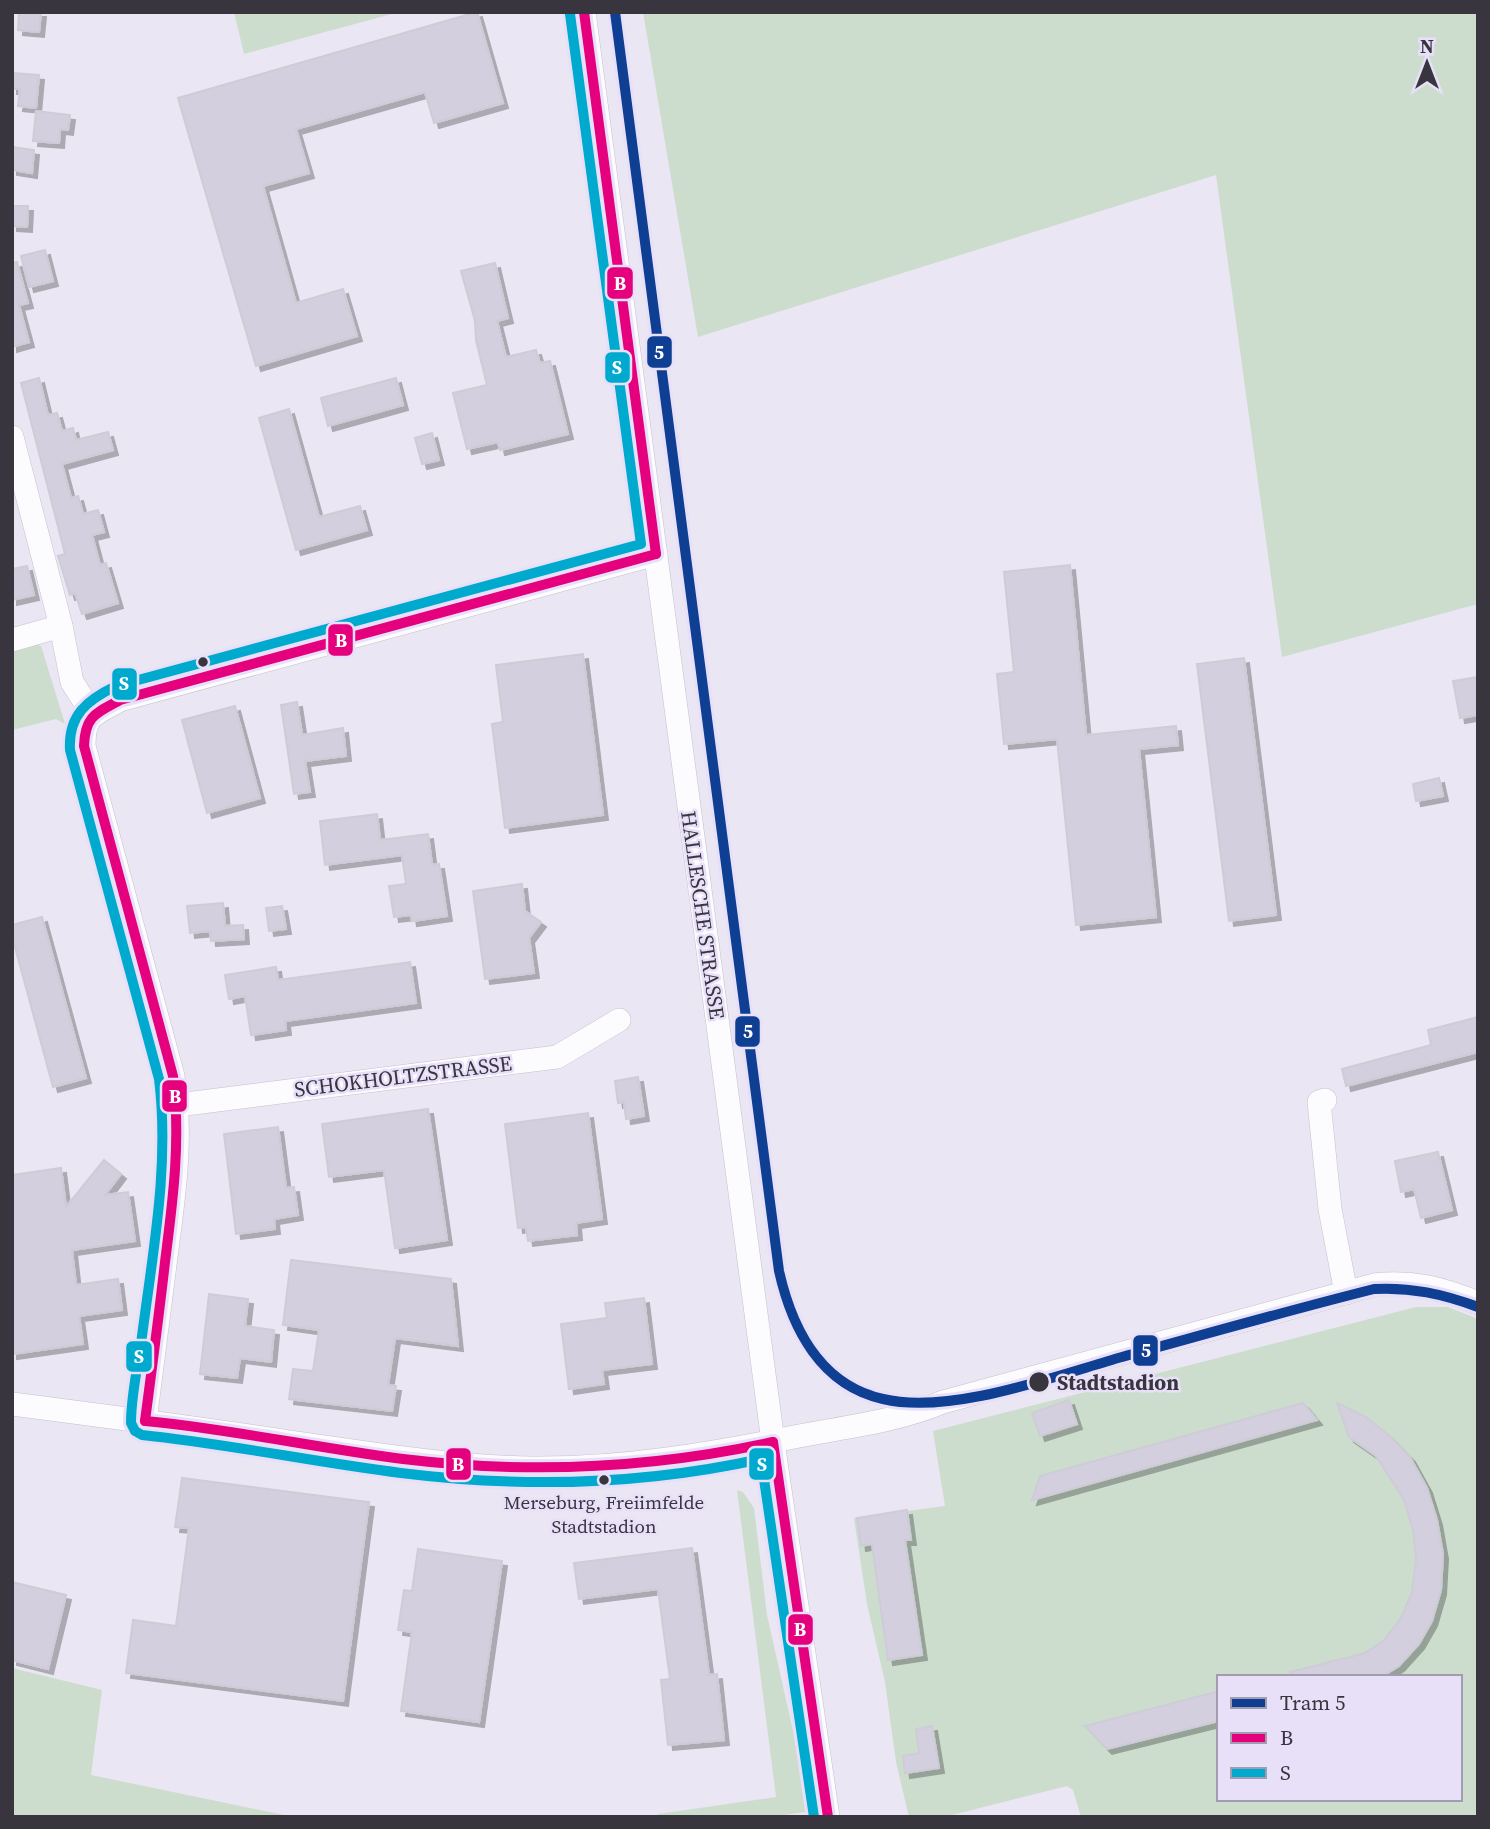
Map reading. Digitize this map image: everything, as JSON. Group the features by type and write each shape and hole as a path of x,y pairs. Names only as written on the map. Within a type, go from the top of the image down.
{"street":[{"name":"HALLESCHE STRASSE","path":"584,12 773,1442 828,1817"},
{"path":"12,437 61,626 72,682 93,715"},
{"path":"145,1421 172,1209 178,1144 178,1105 173,1076 84,746 84,727 93,715 120,700 656,554"},
{"path":"12,640 61,626"},
{"name":"SCHOKHOLTZSTRASSE","path":"178,1105 557,1057 619,1020"},
{"path":"1322,1101 1330,1209 1346,1293"},
{"path":"12,1404 427,1462 531,1468 603,1466 738,1449 900,1416 943,1402 1388,1283 1419,1284 1447,1290 1478,1303"}],"green space":[{"path":"234,12 399,12 244,54"},
{"path":"643,12 1478,12 1478,604 1282,657 1216,175 698,337"},
{"path":"34,643 41,646 65,724 56,719 12,730 12,651"},
{"path":"1416,1307 1448,1307 1478,1319 1478,1817 1081,1817 1073,1790 1067,1786 944,1817 909,1817 896,1762 885,1682 867,1604 854,1518 945,1506 933,1431"},
{"path":"737,1490 743,1492 754,1508 767,1615 798,1753 806,1812 770,1817 659,1817 658,1814 776,1797"},
{"path":"12,1668 102,1690 91,1775 294,1817 12,1817"}],"building":[{"path":"19,12 41,12 39,32 18,30"},
{"path":"477,12 503,103 434,123 425,92 296,129 309,173 263,186 296,303 343,289 357,336 256,366 178,98"},
{"path":"12,73 39,75 36,108 18,106 20,89 12,89"},
{"path":"36,111 70,115 68,130 60,129 59,143 33,141"},
{"path":"12,147 34,150 32,173 12,170"},
{"path":"12,206 28,206 27,227 12,226"},
{"path":"45,250 53,281 29,287 21,256"},
{"path":"17,262 28,303 19,305 29,342 12,347 12,263"},
{"path":"495,263 508,318 497,321 506,357 536,350 540,363 550,361 568,434 500,450 498,442 467,449 453,393 487,385 476,340 475,321 461,271"},
{"path":"39,378 48,415 57,413 62,431 73,428 76,440 108,432 113,450 62,464 71,498 78,496 83,514 98,510 104,532 92,535 100,565 106,563 118,603 82,614 75,593 70,595 58,556 65,554 21,383"},
{"path":"396,378 403,405 328,426 321,398"},
{"path":"289,409 319,517 360,506 367,530 296,550 259,418"},
{"path":"432,433 439,460 422,464 415,438"},
{"path":"1070,565 1086,735 1176,726 1178,745 1139,749 1156,917 1076,925 1057,739 1004,744 997,674 1014,672 1004,572"},
{"path":"27,566 34,595 12,600 12,569"},
{"path":"583,654 603,815 505,828 492,724 503,722 496,665"},
{"path":"1244,658 1276,915 1229,921 1197,664"},
{"path":"1478,677 1478,715 1460,718 1453,681"},
{"path":"297,702 302,735 343,728 346,756 305,761 310,792 294,794 281,705"},
{"path":"235,706 260,798 207,813 182,720"},
{"path":"1439,778 1443,796 1416,801 1413,784"},
{"path":"377,814 380,840 428,834 432,865 439,864 447,916 412,921 411,915 394,917 389,886 406,884 402,855 325,865 320,821"},
{"path":"522,884 525,911 541,922 529,938 534,973 485,979 473,891"},
{"path":"223,903 225,926 243,925 244,939 211,941 210,931 190,933 187,906"},
{"path":"282,906 286,929 269,931 266,908"},
{"path":"42,917 86,1078 53,1087 12,936 12,925"},
{"path":"410,962 416,1003 285,1021 286,1030 251,1035 245,996 229,999 225,975 276,967 278,980"},
{"path":"1478,1017 1478,1052 1346,1086 1342,1069 1431,1045 1428,1030"},
{"path":"638,1077 644,1116 626,1119 624,1102 618,1103 615,1081"},
{"path":"428,1109 447,1240 395,1248 384,1170 329,1177 322,1124"},
{"path":"588,1113 602,1219 576,1223 577,1235 528,1241 526,1227 518,1228 505,1124"},
{"path":"278,1127 286,1188 294,1187 298,1215 274,1219 275,1229 236,1234 224,1134"},
{"path":"1438,1152 1452,1210 1421,1218 1414,1189 1401,1192 1395,1161"},
{"path":"104,1160 121,1174 105,1195 128,1192 135,1241 72,1250 76,1285 118,1279 122,1310 79,1316 83,1344 12,1354 12,1175 61,1168 66,1207"},
{"path":"291,1260 451,1279 458,1346 395,1338 388,1385 396,1386 392,1411 289,1399 293,1369 313,1371 319,1330 283,1325"},
{"path":"209,1294 248,1299 245,1326 274,1330 271,1362 240,1358 237,1378 200,1374"},
{"path":"644,1298 652,1364 602,1370 604,1384 569,1389 561,1324 607,1318 605,1303"},
{"path":"1069,1400 1077,1424 1040,1436 1032,1413"},
{"path":"1303,1403 1317,1420 1032,1500 1040,1476"},
{"path":"1337,1403 1366,1417 1410,1457 1427,1488 1437,1520 1443,1554 1441,1590 1432,1621 1419,1644 1399,1666 1384,1675 1291,1675 1290,1672 1365,1653 1384,1640 1401,1618 1412,1592 1416,1558 1413,1530 1404,1500 1376,1456 1349,1437"},
{"path":"182,1478 369,1502 343,1701 126,1673 133,1620 176,1626 189,1528 175,1527"},
{"path":"907,1510 911,1540 905,1540 922,1655 888,1660 872,1544 861,1546 857,1518"},
{"path":"692,1548 709,1675 717,1674 724,1740 668,1745 661,1680 670,1679 658,1589 579,1599 574,1563"},
{"path":"418,1549 502,1561 479,1722 401,1711 412,1632 398,1630 404,1590 412,1591"},
{"path":"12,1582 66,1595 48,1669 12,1660"},
{"path":"1217,1692 1217,1722 1107,1749 1085,1726"},
{"path":"932,1726 939,1768 905,1773 903,1756 919,1753 916,1729"}],"tram line":[{"name":"5","path":"615,12 779,1271 792,1314 813,1352 826,1368 861,1392 910,1403 940,1402 971,1398 1035,1383 1374,1289 1427,1292 1478,1307"}],"transit line":[{"name":"B","path":"584,12 656,554"},
{"name":"S","path":"570,14 641,544 116,686 88,703 72,727 70,750 159,1079 162,1112 158,1212 131,1423 135,1431 142,1435 401,1473 491,1481 627,1479 717,1468 761,1459 814,1817"},
{"name":"B","path":"145,1421 173,1193 175,1100 173,1076 84,746 90,722 98,712 120,700 656,554"},
{"name":"B","path":"145,1421 403,1459 496,1466 635,1463 773,1442"},
{"name":"B","path":"773,1442 828,1817"}],"place":[{"name":"Stadtstadion","path":"1039,1382"},
{"name":"Merseburg, Freiimfelde Stadtstadion","path":"604,1480"}]}
